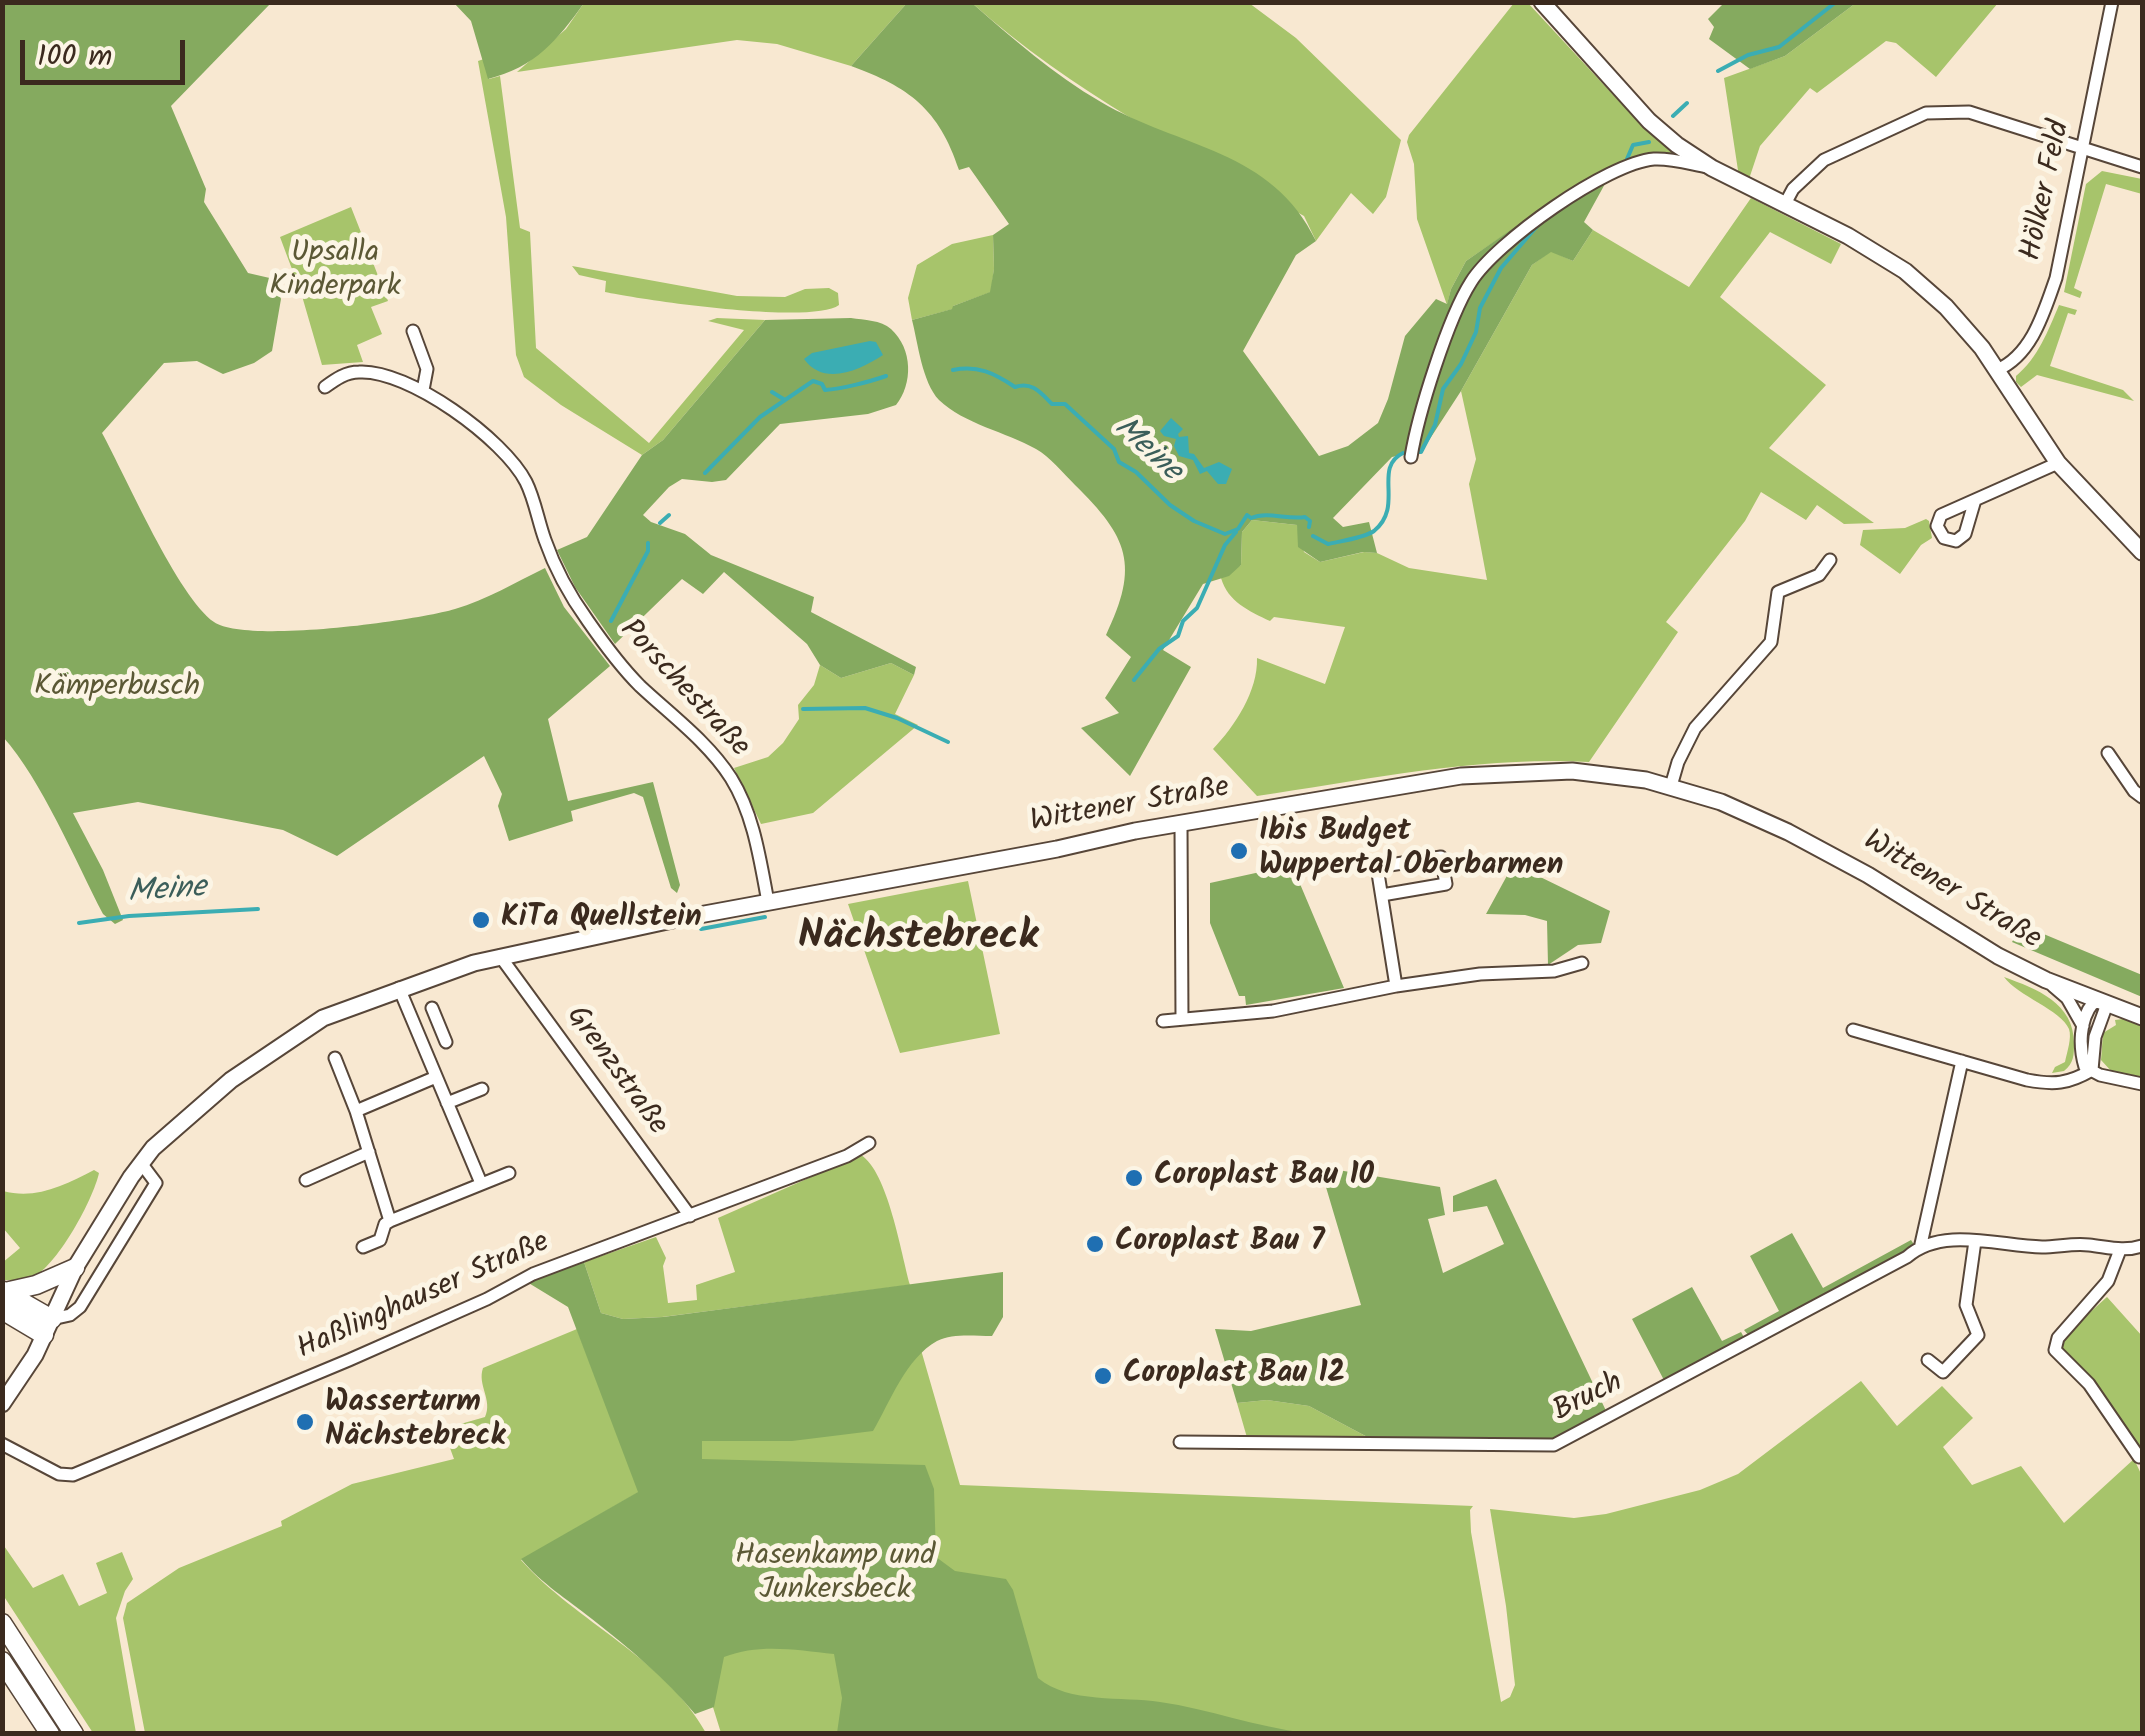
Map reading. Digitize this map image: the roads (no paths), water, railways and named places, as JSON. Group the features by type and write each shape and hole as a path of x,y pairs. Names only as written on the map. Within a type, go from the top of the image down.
{"highway":[{"path":"4,1298 76,1268"},
{"path":"4,1298 48,1327"},
{"path":"2,1623 74,1734"},
{"path":"2,1662 50,1734"}],"main road":[{"path":"1542,2 1649,120 1677,145 1712,168 1848,236 1905,271 1964,326 2058,463 2142,552"},
{"name":"Wittener Straße","path":"2,1404 48,1327 76,1268 157,1144 215,1094 305,1028 399,988 500,956 1135,831 1461,776 1516,772 1604,774 1671,786 1722,802 1818,846 1981,947 2046,980 2142,1017"}],"street":[{"name":"Hölker Feld","path":"1997,370 2021,355 2046,307 2062,255 2112,2"},
{"path":"1786,204 1794,188 1824,160 1926,112 1969,112 2142,167"},
{"path":"1412,457 1421,415 1459,304 1487,261 1563,199 1610,174 1653,159 1712,168"},
{"path":"414,330 427,369 423,390"},
{"name":"Porschestraße","path":"326,387 338,377 365,372 393,376 423,390 493,441 514,463 526,482 545,540 572,598 620,665 706,746 733,781 754,833 768,902"},
{"path":"1975,500 2058,463"},
{"path":"1671,786 1678,762 1696,728 1771,642 1778,592 1820,575 1830,560"},
{"path":"2108,753 2142,797"},
{"path":"1180,826 1182,1019"},
{"path":"1382,895 1446,884 1441,857 1378,867 1382,895 1396,986"},
{"name":"Grenzstraße","path":"500,956 690,1216"},
{"path":"1162,1021 1273,1011 1396,986 1480,974 1554,972 1582,963"},
{"name":"Wittener Straße","path":"2046,980 2067,998 2083,1028 2082,1062 2092,1070"},
{"path":"399,988 481,1184"},
{"path":"2083,1028 2088,1009 2104,1003"},
{"path":"2092,1070 2094,1037 2104,1003"},
{"path":"420,1039 443,1036 432,1008"},
{"path":"1853,1030 2053,1085 2068,1083 2092,1070"},
{"path":"335,1058 356,1110 390,1221"},
{"path":"1922,1244 1962,1060"},
{"path":"2092,1070 2140,1085"},
{"path":"356,1110 436,1077"},
{"path":"447,1104 482,1089"},
{"name":"Haßlinghauser Straße","path":"2,1444 59,1474 73,1474 349,1360 487,1299 533,1274 847,1156 868,1143"},
{"path":"306,1180 369,1152"},
{"path":"48,1327 70,1315 86,1299 156,1183 142,1163"},
{"path":"363,1247 380,1240 385,1224 390,1221 510,1172"},
{"path":"1928,1360 1943,1372 1978,1335 1966,1305 1975,1241"},
{"name":"Bruch","path":"1180,1442 1554,1446 1907,1257 1922,1244 2085,1244 2120,1250 2142,1246"},
{"path":"2120,1250 2108,1281 2058,1338 2055,1350 2089,1384 2139,1457"}],"water":[{"path":"876,342 883,355 842,373 822,372 804,359 812,353"},
{"path":"1171,418 1183,429 1179,437 1188,436 1189,453 1204,468 1219,462 1232,469 1226,484 1218,484 1207,471 1200,474 1193,460 1179,456 1174,446 1176,439 1160,431"}],"waterway":[{"name":"Meine","path":"1718,71 1748,55 1779,47 1836,2"},
{"name":"Meine","path":"1673,116 1687,103"},
{"name":"Meine","path":"1627,159 1633,145 1649,142"},
{"name":"Meine","path":"1417,452 1421,452 1435,425 1443,389 1461,364 1476,332 1480,308 1501,268 1538,225"},
{"name":"Meine","path":"953,370 986,371 1015,387 1031,387 1052,404 1065,404 1114,449 1119,462 1194,521 1225,534 1238,529 1247,515 1305,517 1310,521 1309,527"},
{"name":"Meine","path":"705,473 760,417 813,381 825,390 886,376"},
{"path":"772,392 785,400"},
{"name":"Meine","path":"1313,536 1328,544 1374,531 1387,510 1390,468 1403,453"},
{"name":"Meine","path":"660,523 669,515"},
{"path":"1134,680 1159,649 1178,636 1183,621 1197,608 1225,545 1236,532"},
{"name":"Meine","path":"611,621 648,551 648,543"},
{"path":"803,709 865,708 948,742"},
{"name":"Meine","path":"79,923 129,916 258,909"},
{"path":"701,929 765,917"}],"place":[{"name":"Ibis Budget Wuppertal Oberbarmen","path":"1239,851"},
{"name":"KiTa Quellstein","path":"481,920"},
{"name":"Coroplast Bau 10","path":"1134,1178"},
{"name":"Coroplast Bau 7","path":"1095,1244"},
{"name":"Coroplast Bau 12","path":"1103,1376"},
{"name":"Wasserturm Nächstebreck","path":"305,1422"}],"district":[{"name":"Nächstebreck","path":"918,940"}],"park label":[{"name":"Upsalla Kinderpark","path":"335,272"},
{"name":"Kämperbusch","path":"117,689"},
{"name":"Hasenkamp und Junkersbeck","path":"835,1575"}]}
